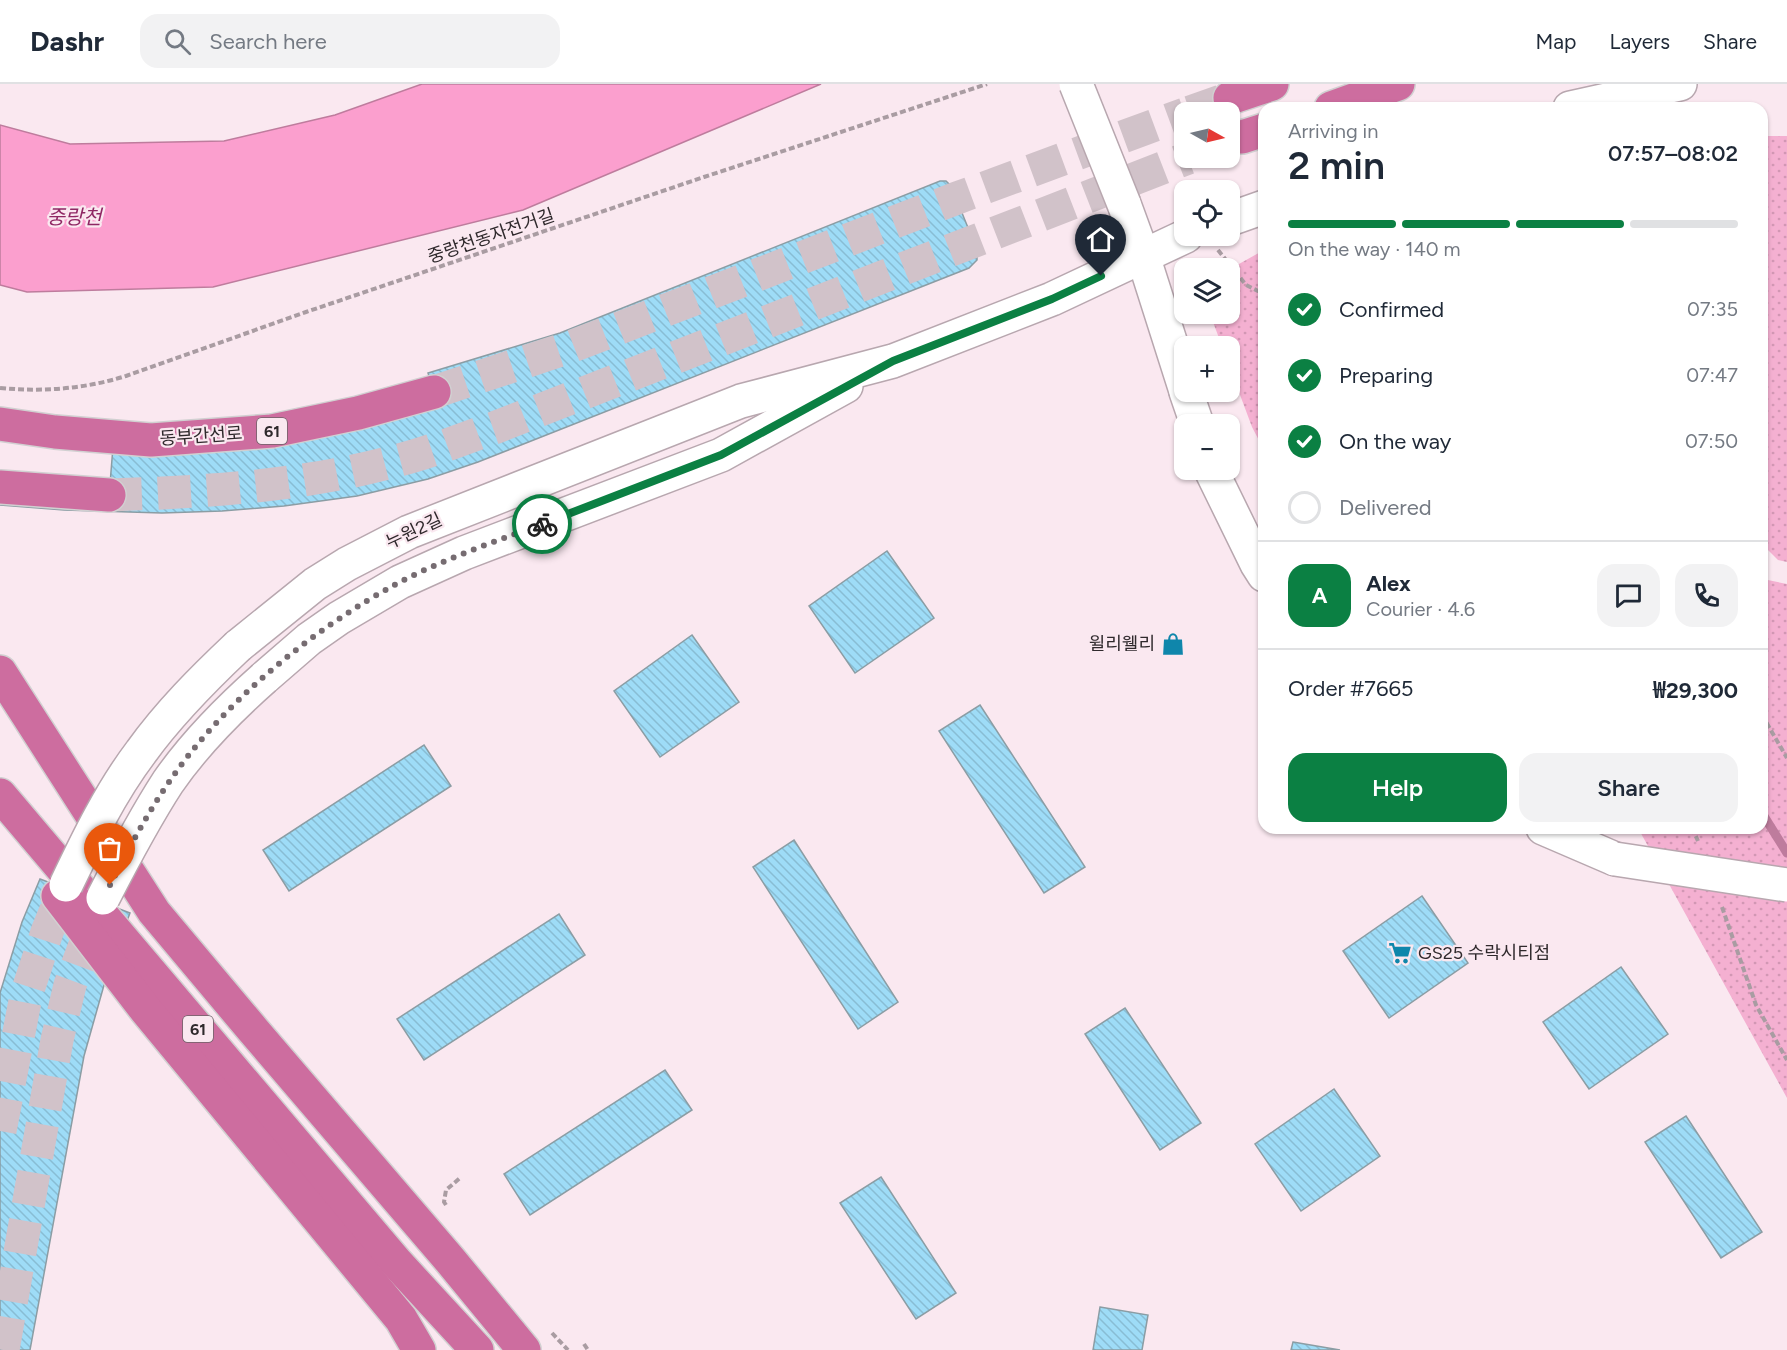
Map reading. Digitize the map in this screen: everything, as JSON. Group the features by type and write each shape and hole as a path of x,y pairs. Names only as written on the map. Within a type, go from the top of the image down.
{"highway":[{"path":"1230,98 1272,84"},
{"path":"1348,102 1398,84"},
{"name":"동부간선로","path":"0,424 65,433 151,440 261,432 358,413 434,392"},
{"path":"0,486 110,495"},
{"name":"61","path":"0,672 154,912 524,1350"},
{"path":"0,796 44,878 145,1009 401,1319 419,1350"},
{"name":"61","path":"0,796 396,1262 477,1350"}],"street":[{"path":"1076,84 1143,256 1174,353"},
{"path":"1598,102 1680,84"},
{"path":"1240,215 1258,209"},
{"name":"누원2길","path":"66,885 99,818 141,751 170,715 237,646 315,584 347,564 409,532 741,401 893,361 1052,299 1174,242"},
{"name":"누원2길","path":"103,898 169,781 221,718 316,634 400,582 464,553 721,455 893,361"},
{"path":"1216,480 1258,566"},
{"path":"1557,834 1615,859 1787,885"}],"path":[{"name":"중랑천동자전거길","path":"0,388 38,391 100,384 126,376 306,312 704,177 987,84"},
{"path":"1218,250 1246,285 1258,291"},
{"path":"1768,725 1787,758"},
{"path":"1695,834 1702,850"},
{"path":"1722,905 1756,1005 1787,1060"},
{"path":"584,1344 588,1350"}],"shaded area":[{"path":"1768,136 1787,136 1787,562 1778,560 1768,550"},
{"path":"1258,253 1258,438 1240,395 1240,336 1218,336 1214,324 1240,324 1240,263"},
{"path":"1768,580 1787,584 1787,1098 1641,834 1768,834"}],"water":[{"name":"중랑천","path":"422,84 821,84 523,210 213,287 27,292 0,285 0,125 70,144 224,141 335,115"}],"building":[{"path":"940,181 946,181 951,186 977,251 977,260 969,268 478,462 428,479 357,496 284,506 162,513 64,510 0,505 0,474 110,484 113,447 437,400 428,373 560,333"},
{"path":"887,551 934,618 855,673 809,606"},
{"path":"692,635 739,702 660,757 614,691"},
{"path":"980,705 1085,867 1044,893 939,731"},
{"path":"424,745 451,786 289,891 263,850"},
{"path":"794,840 898,1002 858,1029 753,867"},
{"path":"40,879 130,913 108,971 84,1056 30,1350 0,1350 0,993 22,922"},
{"path":"1422,896 1468,963 1389,1018 1343,951"},
{"path":"559,914 585,955 424,1060 397,1019"},
{"path":"1621,967 1668,1034 1589,1089 1543,1022"},
{"path":"1125,1008 1201,1123 1160,1150 1085,1034"},
{"path":"665,1070 692,1110 530,1215 504,1174"},
{"path":"1334,1089 1380,1156 1301,1211 1255,1144"},
{"path":"1686,1116 1762,1232 1721,1258 1645,1142"},
{"path":"881,1177 956,1293 916,1319 840,1203"},
{"path":"1100,1307 1148,1315 1142,1350 1093,1350"},
{"path":"1293,1342 1340,1350 1291,1350"}],"waterway":[{"path":"1768,823 1787,853"}],"tunnel":[{"path":"1219,102 1230,98"},
{"path":"434,392 570,347 957,198 1174,118"},
{"path":"109,495 182,492 292,482 364,469 423,453 494,428 1174,163"},
{"path":"0,1131 26,996 47,932 66,885"},
{"path":"3,1350 57,1040 70,985 98,910"}],"way so far":[{"path":"110,885 169,781 197,746 243,696 309,639 339,618 400,582 464,553 542,524"}],"place":[{"name":"윌리웰리","path":"1173,644"},
{"name":"GS25 수락시티점","path":"1400,953"}],"route":[{"path":"542,524 721,455 893,361 1052,299 1101,276"}]}
